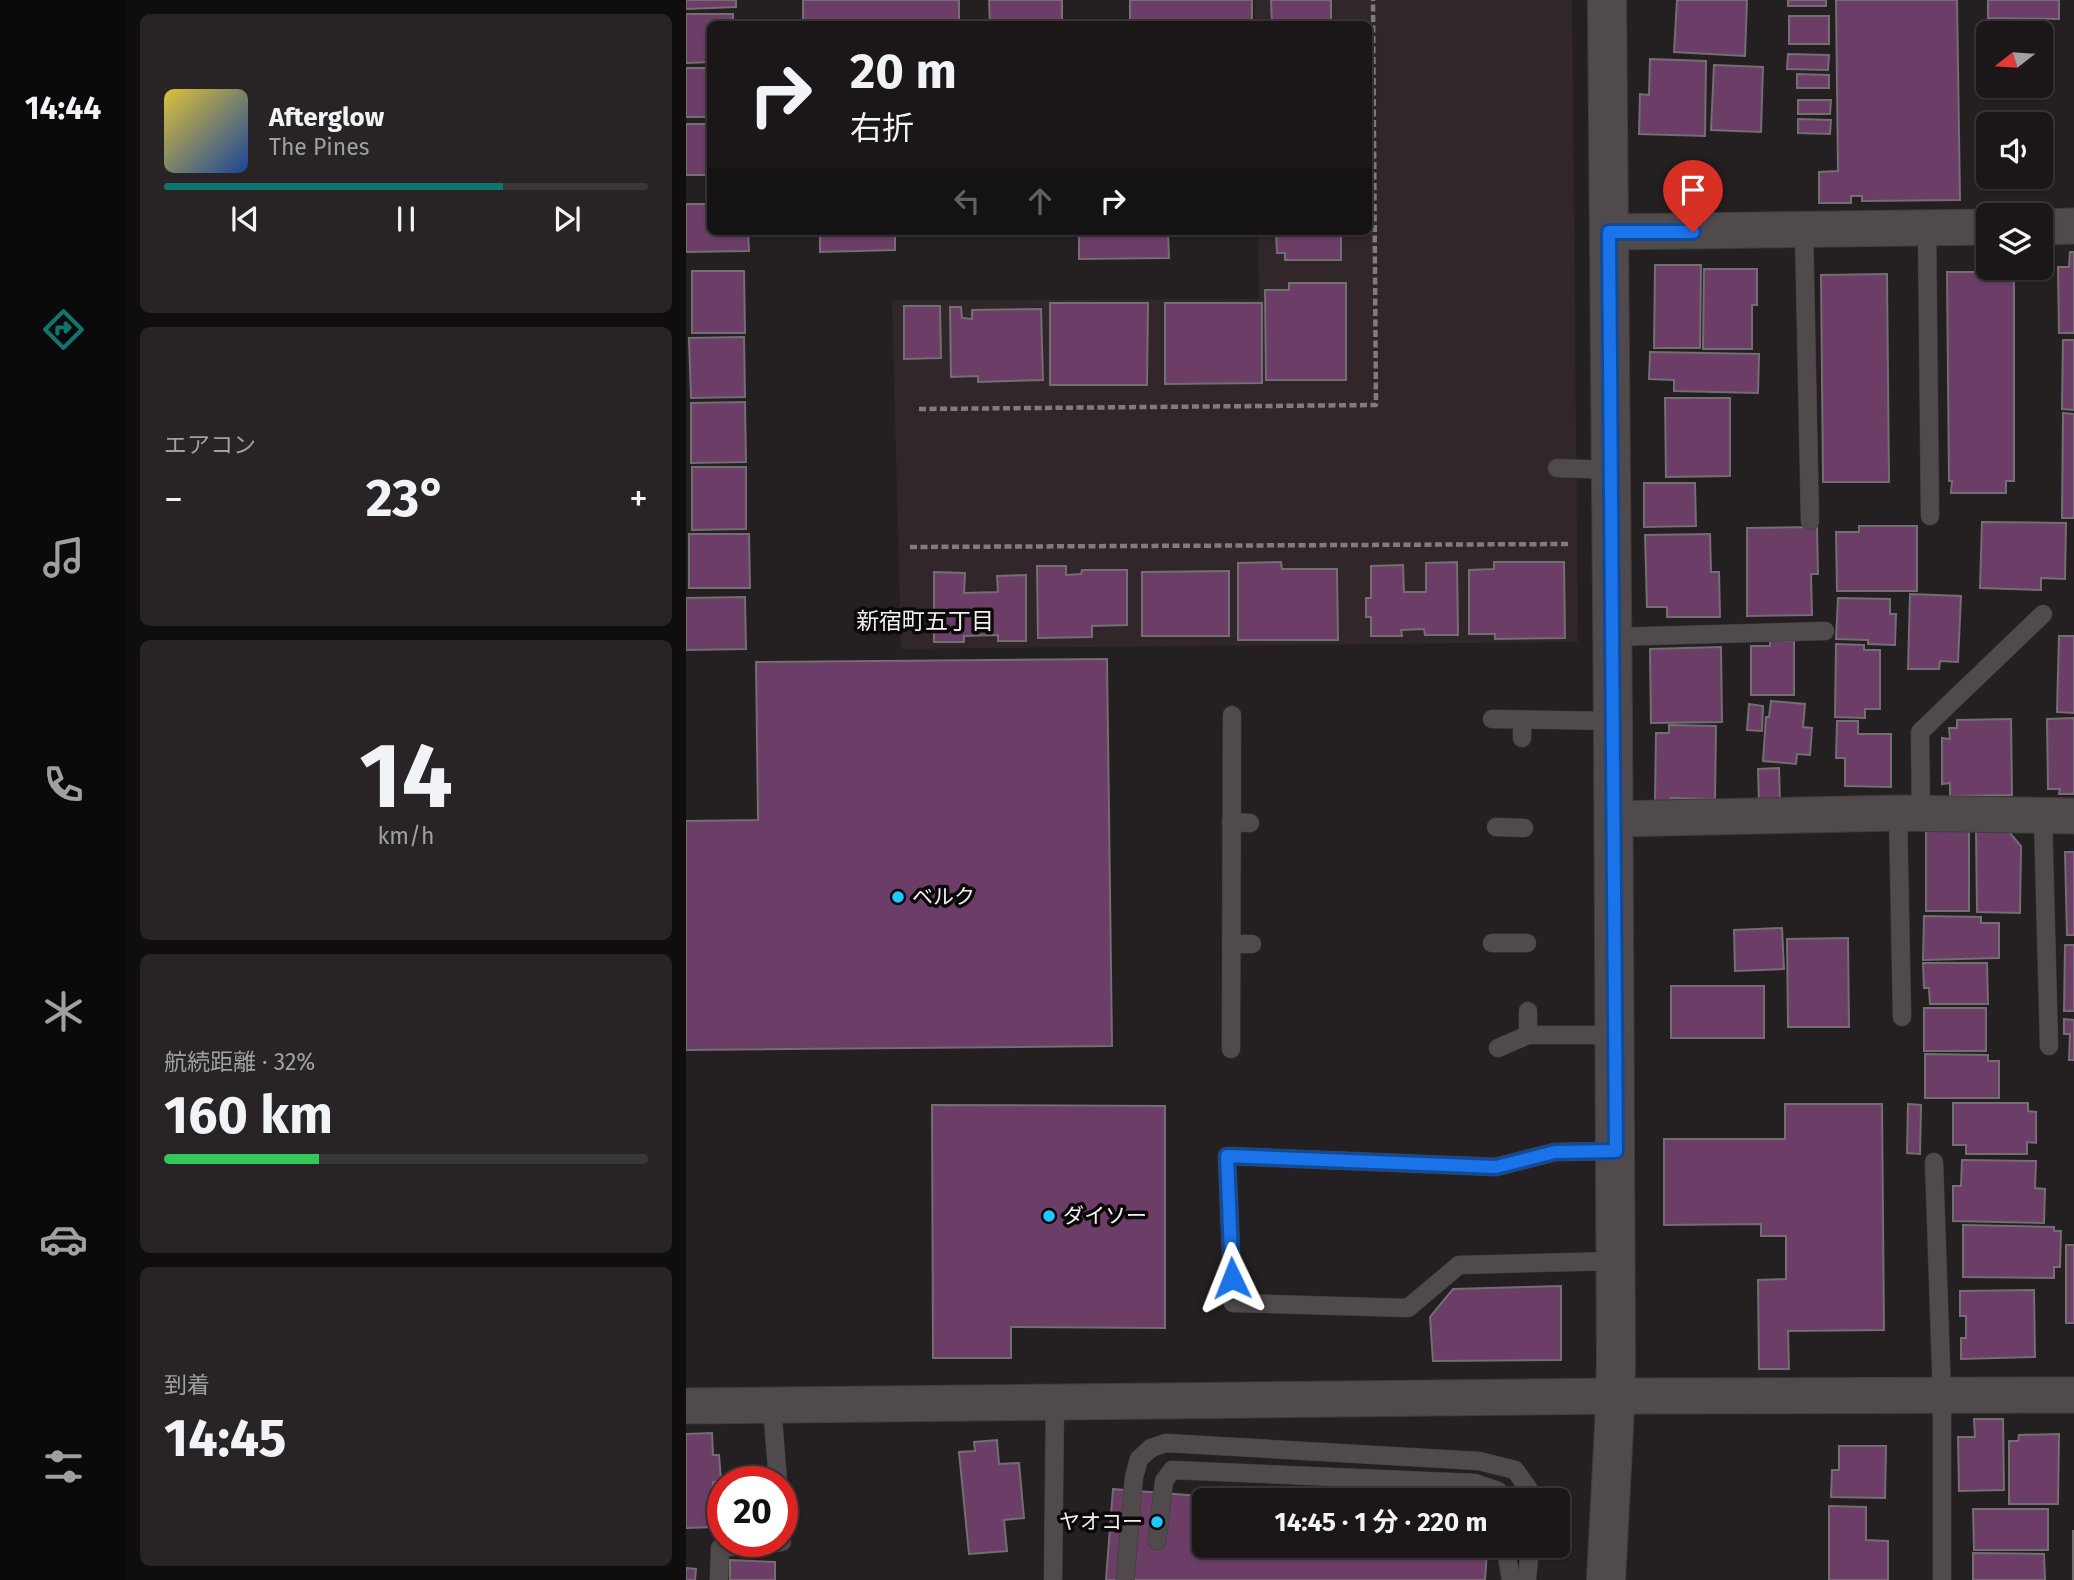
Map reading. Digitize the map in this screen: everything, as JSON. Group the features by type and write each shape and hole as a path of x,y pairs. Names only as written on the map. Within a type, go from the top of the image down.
{"street":[{"path":"1606,1580 1616,1396 1607,0"},
{"path":"2053,227 2074,226"},
{"path":"1609,232 1976,227"},
{"path":"1614,820 1909,814 2058,816"},
{"path":"686,1406 1616,1396 2074,1395"}],"lane":[{"path":"1927,228 1930,516"},
{"path":"1804,230 1811,521"},
{"path":"1557,468 1611,470"},
{"path":"1902,1017 1909,814 1920,732 2043,614"},
{"path":"1611,637 1825,631"},
{"path":"1231,1049 1232,716"},
{"path":"1492,719 1522,729 1613,721"},
{"path":"2049,1046 2058,816"},
{"path":"1231,822 1251,823"},
{"path":"1496,827 1524,828"},
{"path":"1492,943 1527,943"},
{"path":"1231,944 1252,944"},
{"path":"1528,1011 1528,1035"},
{"path":"1498,1048 1528,1035 1615,1035"},
{"path":"1616,1151 1555,1152 1496,1167 1227,1156 1233,1303 1408,1308 1459,1265 1616,1261"},
{"path":"1934,1162 1942,1396 1942,1580"},
{"path":"1053,1580 1055,1402"},
{"path":"772,1405 777,1466"},
{"path":"1125,1580 1139,1459 1151,1448 1166,1443 1479,1461 1515,1470 1528,1488"},
{"path":"1157,1541 1164,1481 1172,1470 1475,1483 1489,1488"},
{"path":"719,1580 720,1557"},
{"path":"1507,1558 1511,1580"},
{"path":"1527,1580 1529,1558"}],"path":[{"path":"919,409 1376,405 1373,0"},
{"path":"910,547 1569,544"}],"shaded area":[{"path":"1254,0 1572,0 1578,642 901,649 892,300 1259,299 1258,235 1372,235 1372,21 1255,21"}],"building":[{"path":"686,0 736,0 736,7 686,9"},
{"path":"803,0 959,0 959,21 803,21"},
{"path":"989,0 1062,0 1062,20 990,21"},
{"path":"1130,0 1252,0 1252,21 1130,21"},
{"path":"1271,0 1331,0 1331,21 1272,21"},
{"path":"1677,0 1747,0 1745,56 1674,52"},
{"path":"1788,0 1826,0 1826,6 1788,6"},
{"path":"1836,0 1957,0 1960,200 1862,201 1862,196 1851,196 1851,203 1819,203 1819,172 1838,171"},
{"path":"1988,0 2059,0 2059,19 1988,18"},
{"path":"686,14 733,14 733,21 707,21 707,62 686,63"},
{"path":"1789,16 1829,16 1829,44 1789,44"},
{"path":"1788,54 1829,55 1828,70 1787,69"},
{"path":"1650,59 1706,61 1705,136 1639,134 1640,94 1649,95"},
{"path":"1714,65 1763,67 1761,132 1711,130"},
{"path":"686,68 707,68 707,117 686,117"},
{"path":"1797,74 1829,75 1829,88 1797,88"},
{"path":"1798,100 1831,100 1830,114 1798,114"},
{"path":"1798,119 1831,120 1830,134 1798,133"},
{"path":"686,124 707,124 707,175 686,175"},
{"path":"686,204 707,204 707,235 748,235 749,251 686,252"},
{"path":"820,235 895,235 895,250 820,252"},
{"path":"1079,235 1168,235 1169,258 1079,259"},
{"path":"1276,235 1341,235 1341,260 1285,260 1285,253 1277,253"},
{"path":"2070,252 2074,252 2074,333 2059,333 2058,267 2069,267"},
{"path":"1655,265 1701,265 1700,348 1654,348"},
{"path":"1704,269 1757,269 1757,305 1752,305 1752,349 1703,349"},
{"path":"692,271 744,271 745,333 692,333"},
{"path":"1947,272 1976,272 1976,280 2014,280 2014,481 2006,481 2006,493 1951,493 1952,481 1949,481"},
{"path":"1887,274 1889,482 1823,482 1821,275"},
{"path":"1289,283 1346,283 1346,380 1266,380 1265,290 1289,290"},
{"path":"1050,303 1148,303 1147,385 1050,385"},
{"path":"1165,303 1262,303 1262,383 1165,384"},
{"path":"904,306 940,306 941,358 904,359"},
{"path":"950,307 961,307 962,318 972,319 972,310 1041,309 1043,380 978,382 978,376 951,377"},
{"path":"744,337 745,397 691,398 689,338"},
{"path":"2063,340 2074,340 2074,410 2062,409"},
{"path":"1650,352 1759,354 1758,393 1674,391 1674,380 1649,379"},
{"path":"1665,398 1730,398 1730,476 1666,477"},
{"path":"745,402 746,462 691,463 691,403"},
{"path":"2063,413 2074,414 2074,518 2062,518"},
{"path":"692,467 746,467 746,529 692,530"},
{"path":"1644,483 1695,483 1696,526 1644,527"},
{"path":"1982,522 2066,523 2065,579 2041,578 2041,590 1980,588"},
{"path":"1859,526 1917,526 1917,591 1837,591 1836,532 1859,532"},
{"path":"1817,527 1818,574 1811,574 1812,615 1747,616 1747,528"},
{"path":"689,534 749,534 750,588 689,588"},
{"path":"1710,534 1711,572 1719,572 1720,617 1667,617 1667,607 1647,607 1645,535"},
{"path":"1281,562 1282,569 1337,569 1338,640 1238,640 1238,563"},
{"path":"1457,562 1458,635 1425,635 1424,629 1401,630 1402,636 1371,636 1371,617 1366,617 1366,598 1371,598 1371,566 1403,565 1404,592 1426,592 1426,563"},
{"path":"1494,562 1564,562 1565,638 1495,639 1495,634 1469,634 1469,570 1494,569"},
{"path":"1037,566 1066,566 1066,575 1081,574 1082,570 1127,570 1127,625 1092,626 1092,637 1038,638"},
{"path":"1229,571 1229,636 1142,636 1142,572"},
{"path":"934,572 965,573 964,593 998,592 997,576 1026,575 1026,641 998,641 998,635 964,636 964,642 934,642"},
{"path":"1910,594 1961,596 1958,662 1940,661 1939,669 1908,669"},
{"path":"745,597 746,649 686,650 686,598"},
{"path":"1838,598 1890,599 1890,614 1896,614 1895,645 1868,644 1868,640 1836,639"},
{"path":"2059,636 2074,636 2074,713 2057,712"},
{"path":"1770,641 1794,641 1794,695 1751,695 1751,646 1770,646"},
{"path":"1836,644 1864,645 1864,650 1880,650 1880,709 1865,709 1865,718 1835,717"},
{"path":"1721,647 1722,722 1651,723 1650,649"},
{"name":"ベルク","path":"1107,659 1112,1046 686,1050 686,821 758,820 756,662"},
{"path":"1771,701 1805,704 1803,727 1812,728 1810,755 1797,754 1796,764 1763,761 1766,717 1769,717"},
{"path":"1749,704 1763,706 1762,731 1747,730"},
{"path":"2074,718 2074,794 2059,794 2060,789 2048,789 2047,719"},
{"path":"2011,719 2012,795 1950,796 1950,783 1942,784 1942,738 1950,739 1949,728 1957,728 1957,720"},
{"path":"1837,721 1858,721 1858,734 1891,734 1891,787 1845,786 1845,758 1836,758"},
{"path":"1669,725 1716,726 1715,799 1671,798 1670,802 1655,802 1656,733 1669,733"},
{"path":"1779,768 1780,803 1759,803 1758,769"},
{"path":"1976,827 2005,827 2021,846 2020,913 1977,912"},
{"path":"1926,831 1969,831 1969,911 1926,911"},
{"path":"2065,852 2074,852 2074,935 2067,935"},
{"path":"1924,916 1981,917 1981,923 1999,923 1999,958 1923,960"},
{"path":"1782,928 1784,969 1735,971 1734,930"},
{"path":"1848,938 1849,1027 1788,1027 1787,939"},
{"path":"2065,945 2074,945 2074,1011 2064,1011"},
{"path":"1923,963 1987,963 1988,1004 1930,1004 1929,988 1924,988"},
{"path":"1671,986 1764,986 1764,1038 1671,1038"},
{"path":"1924,1008 1986,1008 1986,1051 1924,1051"},
{"path":"2064,1019 2074,1020 2074,1060 2069,1060 2070,1034 2064,1034"},
{"path":"1925,1054 1988,1055 1988,1061 1999,1061 1999,1098 1925,1098"},
{"path":"1953,1103 2028,1103 2028,1111 2036,1112 2036,1143 2027,1142 2027,1154 1966,1154 1966,1145 1953,1145"},
{"path":"1785,1104 1882,1104 1884,1330 1788,1331 1789,1369 1759,1369 1758,1280 1786,1279 1786,1236 1761,1236 1761,1224 1664,1225 1664,1139 1785,1139"},
{"path":"1908,1104 1921,1105 1920,1154 1907,1153"},
{"name":"ダイソー","path":"932,1105 1165,1106 1165,1328 1011,1327 1011,1358 933,1358"},
{"path":"1962,1160 2036,1161 2035,1188 2045,1189 2044,1223 1953,1221 1953,1186 1961,1186"},
{"path":"1963,1225 2054,1227 2054,1231 2061,1231 2060,1267 2054,1267 2054,1278 1963,1277"},
{"path":"2066,1245 2074,1245 2074,1323 2066,1323"},
{"path":"1561,1286 1561,1360 1433,1361 1430,1317 1453,1289"},
{"path":"2034,1290 2035,1357 1961,1359 1961,1338 1966,1338 1966,1316 1960,1316 1960,1291"},
{"path":"1974,1419 2003,1419 2004,1490 1959,1491 1958,1437 1975,1437"},
{"path":"712,1433 713,1455 719,1455 720,1466 707,1466 707,1527 686,1528 686,1434"},
{"path":"2059,1434 2058,1504 2009,1504 2009,1441 2018,1441 2019,1435"},
{"path":"997,1440 999,1464 1019,1463 1024,1518 1004,1520 1007,1551 969,1554 959,1452 975,1451 974,1442"},
{"path":"1839,1446 1886,1446 1885,1498 1831,1497 1832,1470 1839,1470"},
{"name":"ヤオコー","path":"1113,1489 1192,1495 1192,1558 1487,1558 1485,1580 1106,1580"},
{"path":"1829,1506 1866,1507 1866,1540 1888,1541 1888,1580 1829,1580"},
{"path":"1973,1509 2048,1509 2048,1550 1974,1550"},
{"path":"2074,1531 2074,1580 2073,1580"},
{"path":"1973,1553 2044,1554 2045,1580 1973,1580"},
{"path":"730,1560 775,1562 775,1580 730,1580"},
{"path":"686,1568 696,1569 695,1580 686,1580"}],"place":[{"name":"ベルク","path":"898,897"},
{"name":"ダイソー","path":"1049,1216"},
{"name":"ヤオコー","path":"1157,1522"}],"district":[{"name":"新宿町五丁目","path":"925,621"}],"route":[{"path":"1232,1278 1227,1156 1496,1167 1555,1152 1616,1151 1609,232 1693,232"}]}
